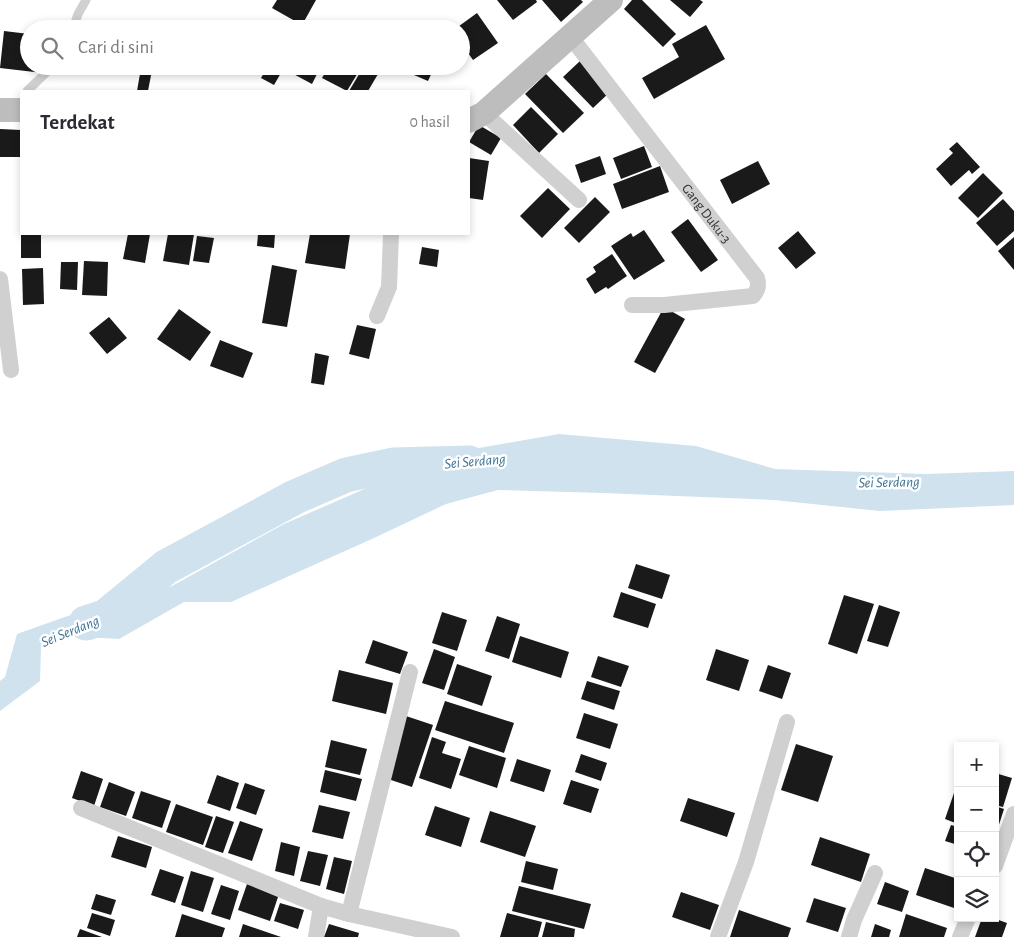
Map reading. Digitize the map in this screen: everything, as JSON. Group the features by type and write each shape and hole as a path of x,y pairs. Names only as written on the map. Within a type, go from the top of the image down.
{"street":[{"path":"579,200 476,117 611,0"},
{"name":"Gang Duku-3","path":"570,36 757,278 759,284 758,290 753,296 664,305 632,305"},
{"path":"377,316 389,287 392,235"},
{"path":"0,279 11,370"},
{"path":"349,914 410,672"},
{"path":"718,937 746,862 787,722"},
{"path":"81,808 321,906 452,937"},
{"path":"999,857 1014,814"},
{"path":"849,937 854,920 875,873"},
{"path":"316,937 321,906"},
{"path":"960,937 966,922"}],"lane":[{"path":"76,20 86,0"},
{"path":"30,90 44,75"}],"water":[{"path":"559,434 696,446 775,469 925,474 1014,471 1014,505 880,511 774,500 498,490 446,504 231,602 184,602 119,639 67,636 41,647 40,681 0,711 0,681 5,677 17,634 79,612 172,586 284,524 445,454"}],"building":[{"path":"277,0 316,0 305,20 293,20 272,8"},
{"path":"497,0 536,0 537,2 513,20"},
{"path":"542,0 581,0 583,2 561,22"},
{"path":"632,0 642,0 676,34 663,47 624,9"},
{"path":"670,0 700,0 703,2 690,17"},
{"path":"477,13 498,43 473,60 470,56 470,20 467,20"},
{"path":"706,25 725,59 654,99 642,78 679,57 672,44"},
{"path":"4,31 20,33 20,70 0,68"},
{"path":"580,61 610,92 593,108 563,77"},
{"path":"546,74 584,113 563,133 525,94"},
{"path":"140,75 151,75 148,90 137,90"},
{"path":"263,75 280,75 274,85 261,78"},
{"path":"295,75 316,75 312,84"},
{"path":"324,75 357,75 348,90 322,78"},
{"path":"359,75 377,75 369,90 350,90"},
{"path":"414,75 431,75 428,81"},
{"path":"531,107 558,134 539,153 513,125"},
{"path":"479,125 501,138 491,155 470,143"},
{"path":"0,129 20,130 20,157 0,157"},
{"path":"957,142 980,167 972,174 969,170 951,186 936,169 953,153 949,149"},
{"path":"644,146 652,167 621,179 613,158"},
{"path":"600,156 606,174 581,183 575,165"},
{"path":"470,158 489,161 483,200 470,198"},
{"path":"758,161 770,184 732,204 720,180"},
{"path":"660,166 669,192 622,209 613,184"},
{"path":"983,173 1003,193 978,218 958,198"},
{"path":"548,188 570,209 542,238 520,216"},
{"path":"595,197 610,212 579,243 564,228"},
{"path":"1003,199 1014,211 1014,231 997,246 976,223"},
{"path":"688,219 718,260 701,272 671,232"},
{"path":"644,230 665,261 634,280 611,246 631,233 633,237"},
{"path":"798,231 816,253 796,269 778,248"},
{"path":"21,235 41,235 41,258 21,258"},
{"path":"128,235 150,235 145,263 123,259"},
{"path":"168,235 194,235 189,265 163,261"},
{"path":"258,235 275,235 274,248 257,246"},
{"path":"310,235 350,235 345,269 305,263"},
{"path":"197,236 214,238 209,263 193,261"},
{"path":"1014,237 1014,270 998,251"},
{"path":"422,247 439,250 437,267 419,264"},
{"path":"612,254 627,276 608,289 606,287 595,294 586,279 596,272 593,267"},
{"path":"84,261 108,262 107,296 82,295"},
{"path":"61,262 78,262 77,290 60,289"},
{"path":"272,265 297,270 287,327 262,323"},
{"path":"43,268 44,304 23,305 22,269"},
{"path":"664,307 685,319 655,373 634,362"},
{"path":"179,309 211,332 190,361 157,339"},
{"path":"109,317 127,338 107,354 89,333"},
{"path":"357,325 376,329 369,359 349,354"},
{"path":"220,340 253,353 243,378 210,366"},
{"path":"315,353 329,356 324,385 311,383"},
{"path":"636,564 670,575 662,599 628,588"},
{"path":"621,592 656,604 648,628 613,617"},
{"path":"844,595 874,604 857,654 828,644"},
{"path":"879,605 900,612 888,647 867,641"},
{"path":"442,612 467,620 457,651 432,643"},
{"path":"497,616 520,624 509,659 485,651"},
{"path":"520,636 569,652 561,678 512,662"},
{"path":"373,640 408,652 400,674 365,663"},
{"path":"434,649 455,657 444,690 422,683"},
{"path":"716,649 749,660 739,691 706,680"},
{"path":"598,656 629,666 621,687 591,677"},
{"path":"457,664 492,676 482,706 447,694"},
{"path":"768,665 791,673 782,699 759,691"},
{"path":"339,670 393,683 386,714 332,701"},
{"path":"587,681 620,691 614,710 581,699"},
{"path":"445,701 514,723 504,753 435,730"},
{"path":"584,713 618,724 610,749 576,738"},
{"path":"406,716 433,725 412,787 385,778"},
{"path":"432,737 446,742 442,753 461,759 451,789 419,778"},
{"path":"331,740 367,749 360,775 325,767"},
{"path":"796,744 833,756 818,802 781,790"},
{"path":"469,746 506,758 497,788 459,775"},
{"path":"581,754 607,763 601,781 575,772"},
{"path":"517,759 551,770 544,792 510,781"},
{"path":"325,770 362,779 356,801 320,792"},
{"path":"81,771 103,779 94,806 72,798"},
{"path":"999,774 1012,778 1003,807 999,806"},
{"path":"217,775 239,783 230,811 207,803"},
{"path":"571,780 599,789 591,813 563,804"},
{"path":"109,782 135,792 126,816 100,807"},
{"path":"245,783 265,790 256,815 236,808"},
{"path":"141,791 171,801 162,828 132,818"},
{"path":"954,793 954,822 945,819"},
{"path":"688,798 735,813 727,837 680,821"},
{"path":"176,804 213,817 203,845 166,832"},
{"path":"319,805 350,812 343,839 312,832"},
{"path":"435,806 470,818 461,847 425,835"},
{"path":"999,807 1004,809 999,825"},
{"path":"490,811 536,826 525,857 480,842"},
{"path":"216,816 234,822 223,853 205,847"},
{"path":"240,821 263,829 252,861 228,853"},
{"path":"951,825 954,826 954,844 945,841"},
{"path":"118,836 152,847 146,868 111,857"},
{"path":"820,837 870,854 861,882 811,865"},
{"path":"281,842 300,847 294,876 275,871"},
{"path":"308,851 328,855 320,886 300,881"},
{"path":"334,857 352,861 344,894 326,889"},
{"path":"526,861 558,869 553,890 521,882"},
{"path":"925,868 954,878 954,908 916,895"},
{"path":"160,869 184,877 175,903 151,895"},
{"path":"191,871 214,878 203,912 181,905"},
{"path":"885,882 909,891 902,912 877,904"},
{"path":"247,884 279,894 270,921 238,910"},
{"path":"221,885 239,891 230,920 211,914"},
{"path":"519,886 591,904 584,929 512,911"},
{"path":"681,892 719,905 710,930 672,917"},
{"path":"96,894 116,900 111,915 91,909"},
{"path":"814,898 846,908 838,932 806,922"},
{"path":"280,903 304,910 298,929 274,921"},
{"path":"739,910 791,928 788,937 730,937"},
{"path":"92,913 115,920 110,936 87,928"},
{"path":"507,913 542,922 538,937 500,937"},
{"path":"182,914 225,928 222,937 175,937"},
{"path":"906,914 947,928 944,937 899,937"},
{"path":"999,920 1007,923 1002,937 975,937 981,922 999,922"},
{"path":"546,922 575,929 574,937 542,937"},
{"path":"243,924 281,937 239,937"},
{"path":"329,924 359,933 358,937 324,937"},
{"path":"875,924 891,930 889,937 871,937"},
{"path":"80,929 102,937 77,937"}],"waterway":[{"name":"Sei Serdang","path":"86,623 105,617 166,567 295,497 346,475 393,465 469,463"}]}
